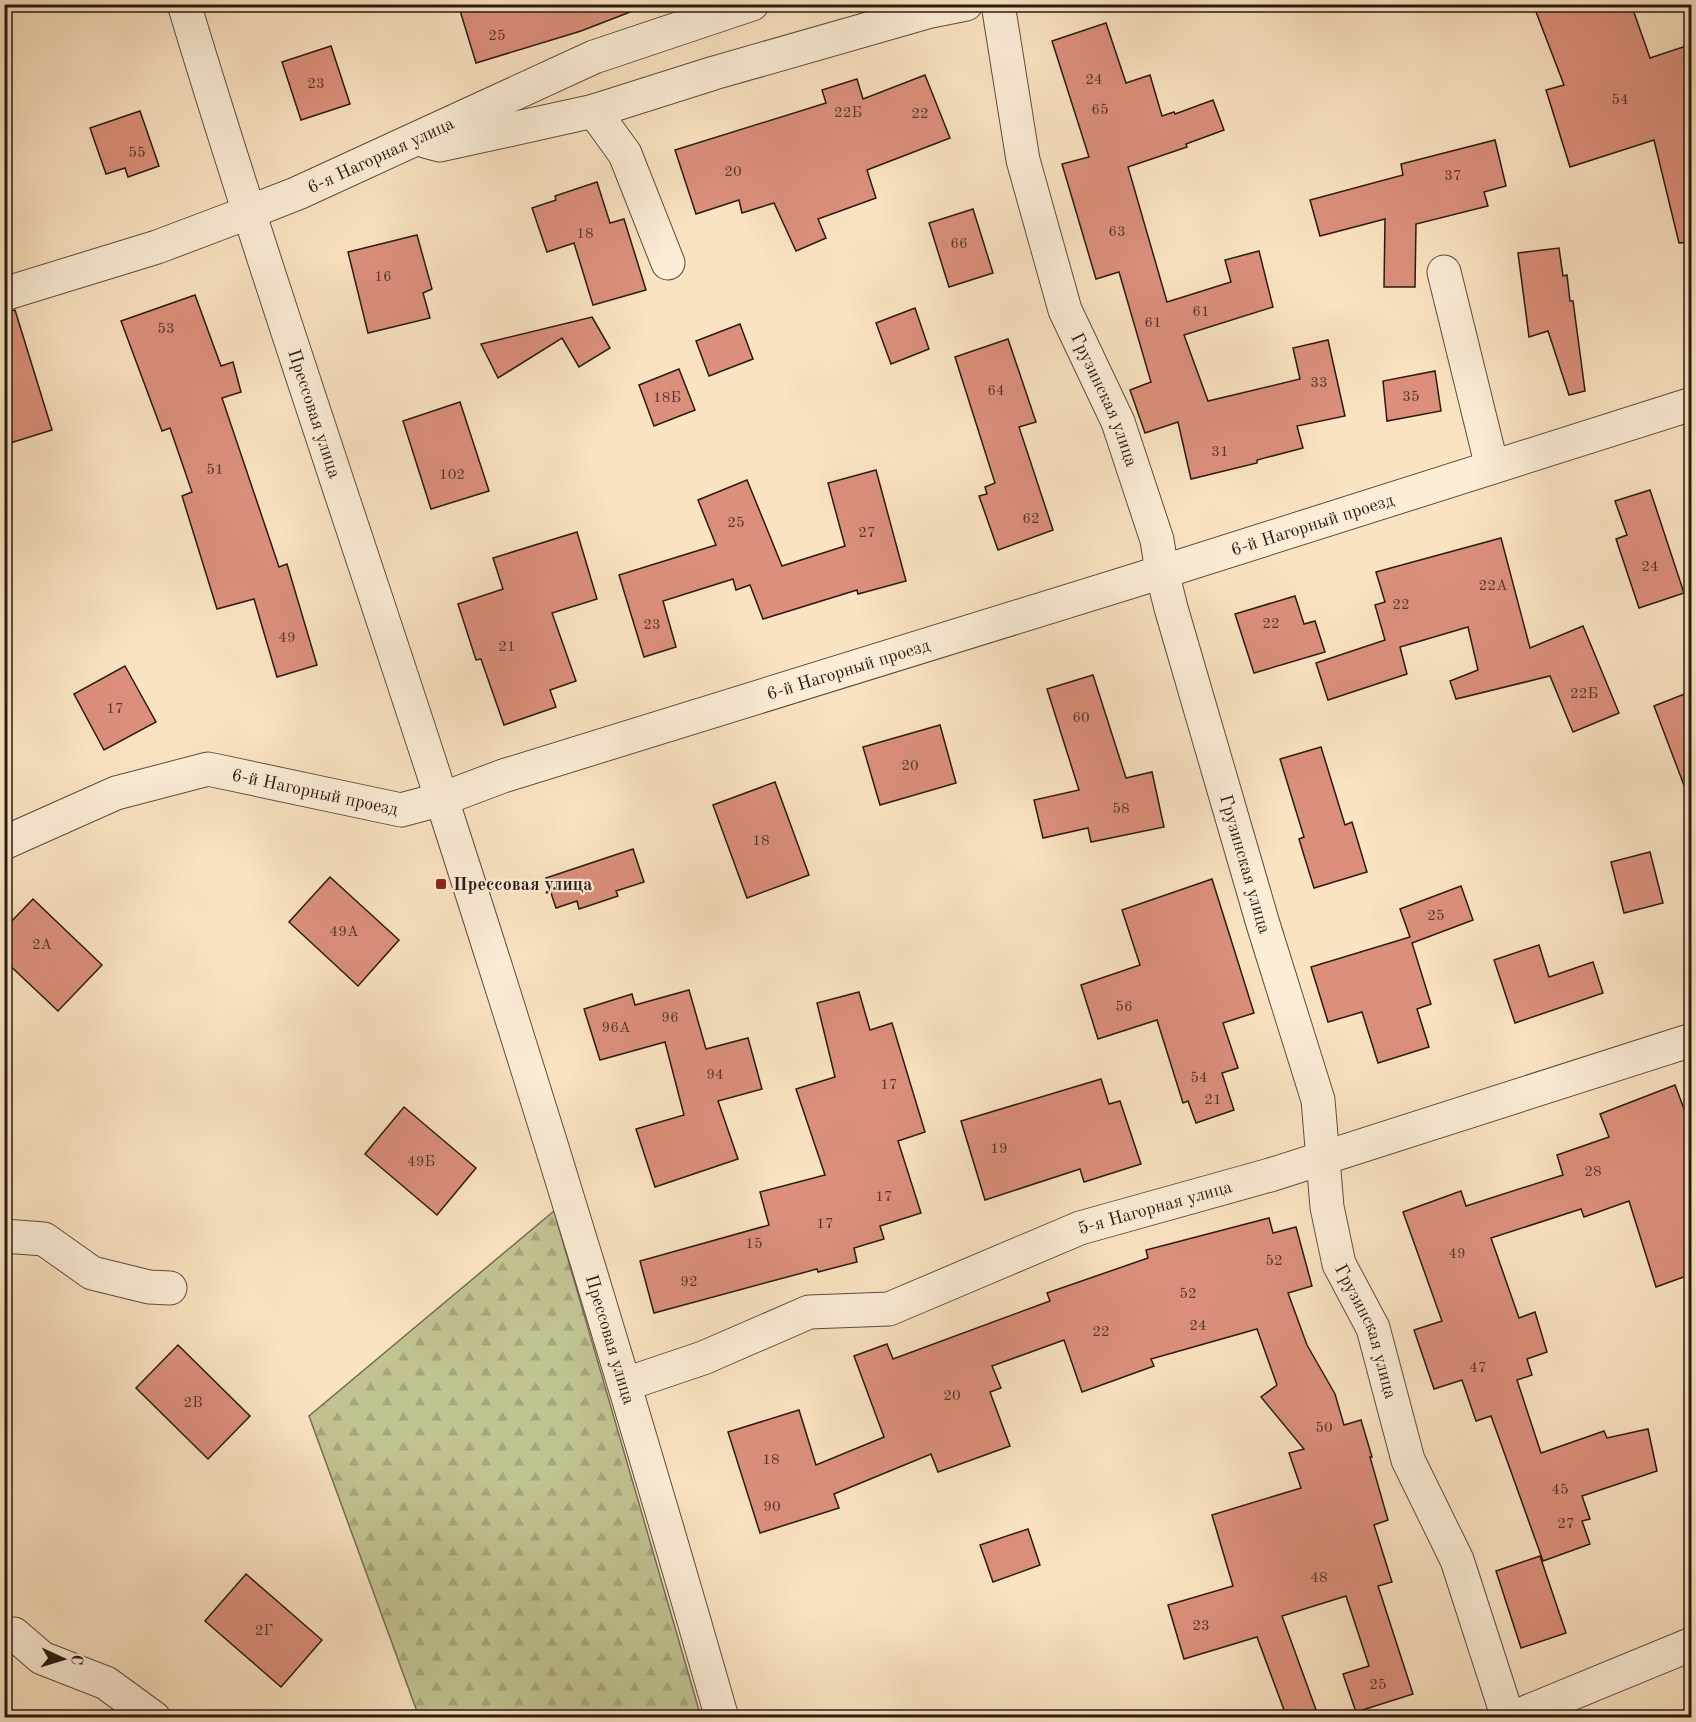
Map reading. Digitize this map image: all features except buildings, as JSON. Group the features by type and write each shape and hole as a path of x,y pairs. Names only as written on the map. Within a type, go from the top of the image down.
{"street":[{"name":"Прессовая улица","path":"184,4 247,213 442,799 626,1384 722,1718"},
{"name":"6-я Нагорная улица","path":"4,294 157,247 247,213 298,193 594,57 752,4"},
{"path":"415,138 440,145 594,111 714,73 931,11 966,4"},
{"name":"Грузинская улица","path":"998,4 1023,160 1065,310 1118,422 1157,540 1162,572 1263,924 1318,1100 1327,1207 1339,1264 1373,1328 1408,1460 1457,1560 1508,1718"},
{"path":"594,111 625,154 668,263"},
{"path":"1443,272 1492,467"},
{"name":"6-й Нагорный проезд","path":"4,843 116,793 208,769 401,810 442,799 503,776 1162,572 1692,404"},
{"name":"5-я Нагорная улица","path":"626,1384 703,1358 809,1312 889,1309 1080,1228 1270,1174 1692,1040"},
{"path":"4,1236 44,1239 92,1273 149,1287 170,1288"},
{"path":"4,1634 14,1634 42,1658 106,1683 154,1718"},
{"path":"1512,1718 1553,1710 1692,1644"}],"green space":[{"path":"554,1211 701,1717 419,1717 309,1416"}],"place":[{"name":"Прессовая улица","path":"441,884"}]}
